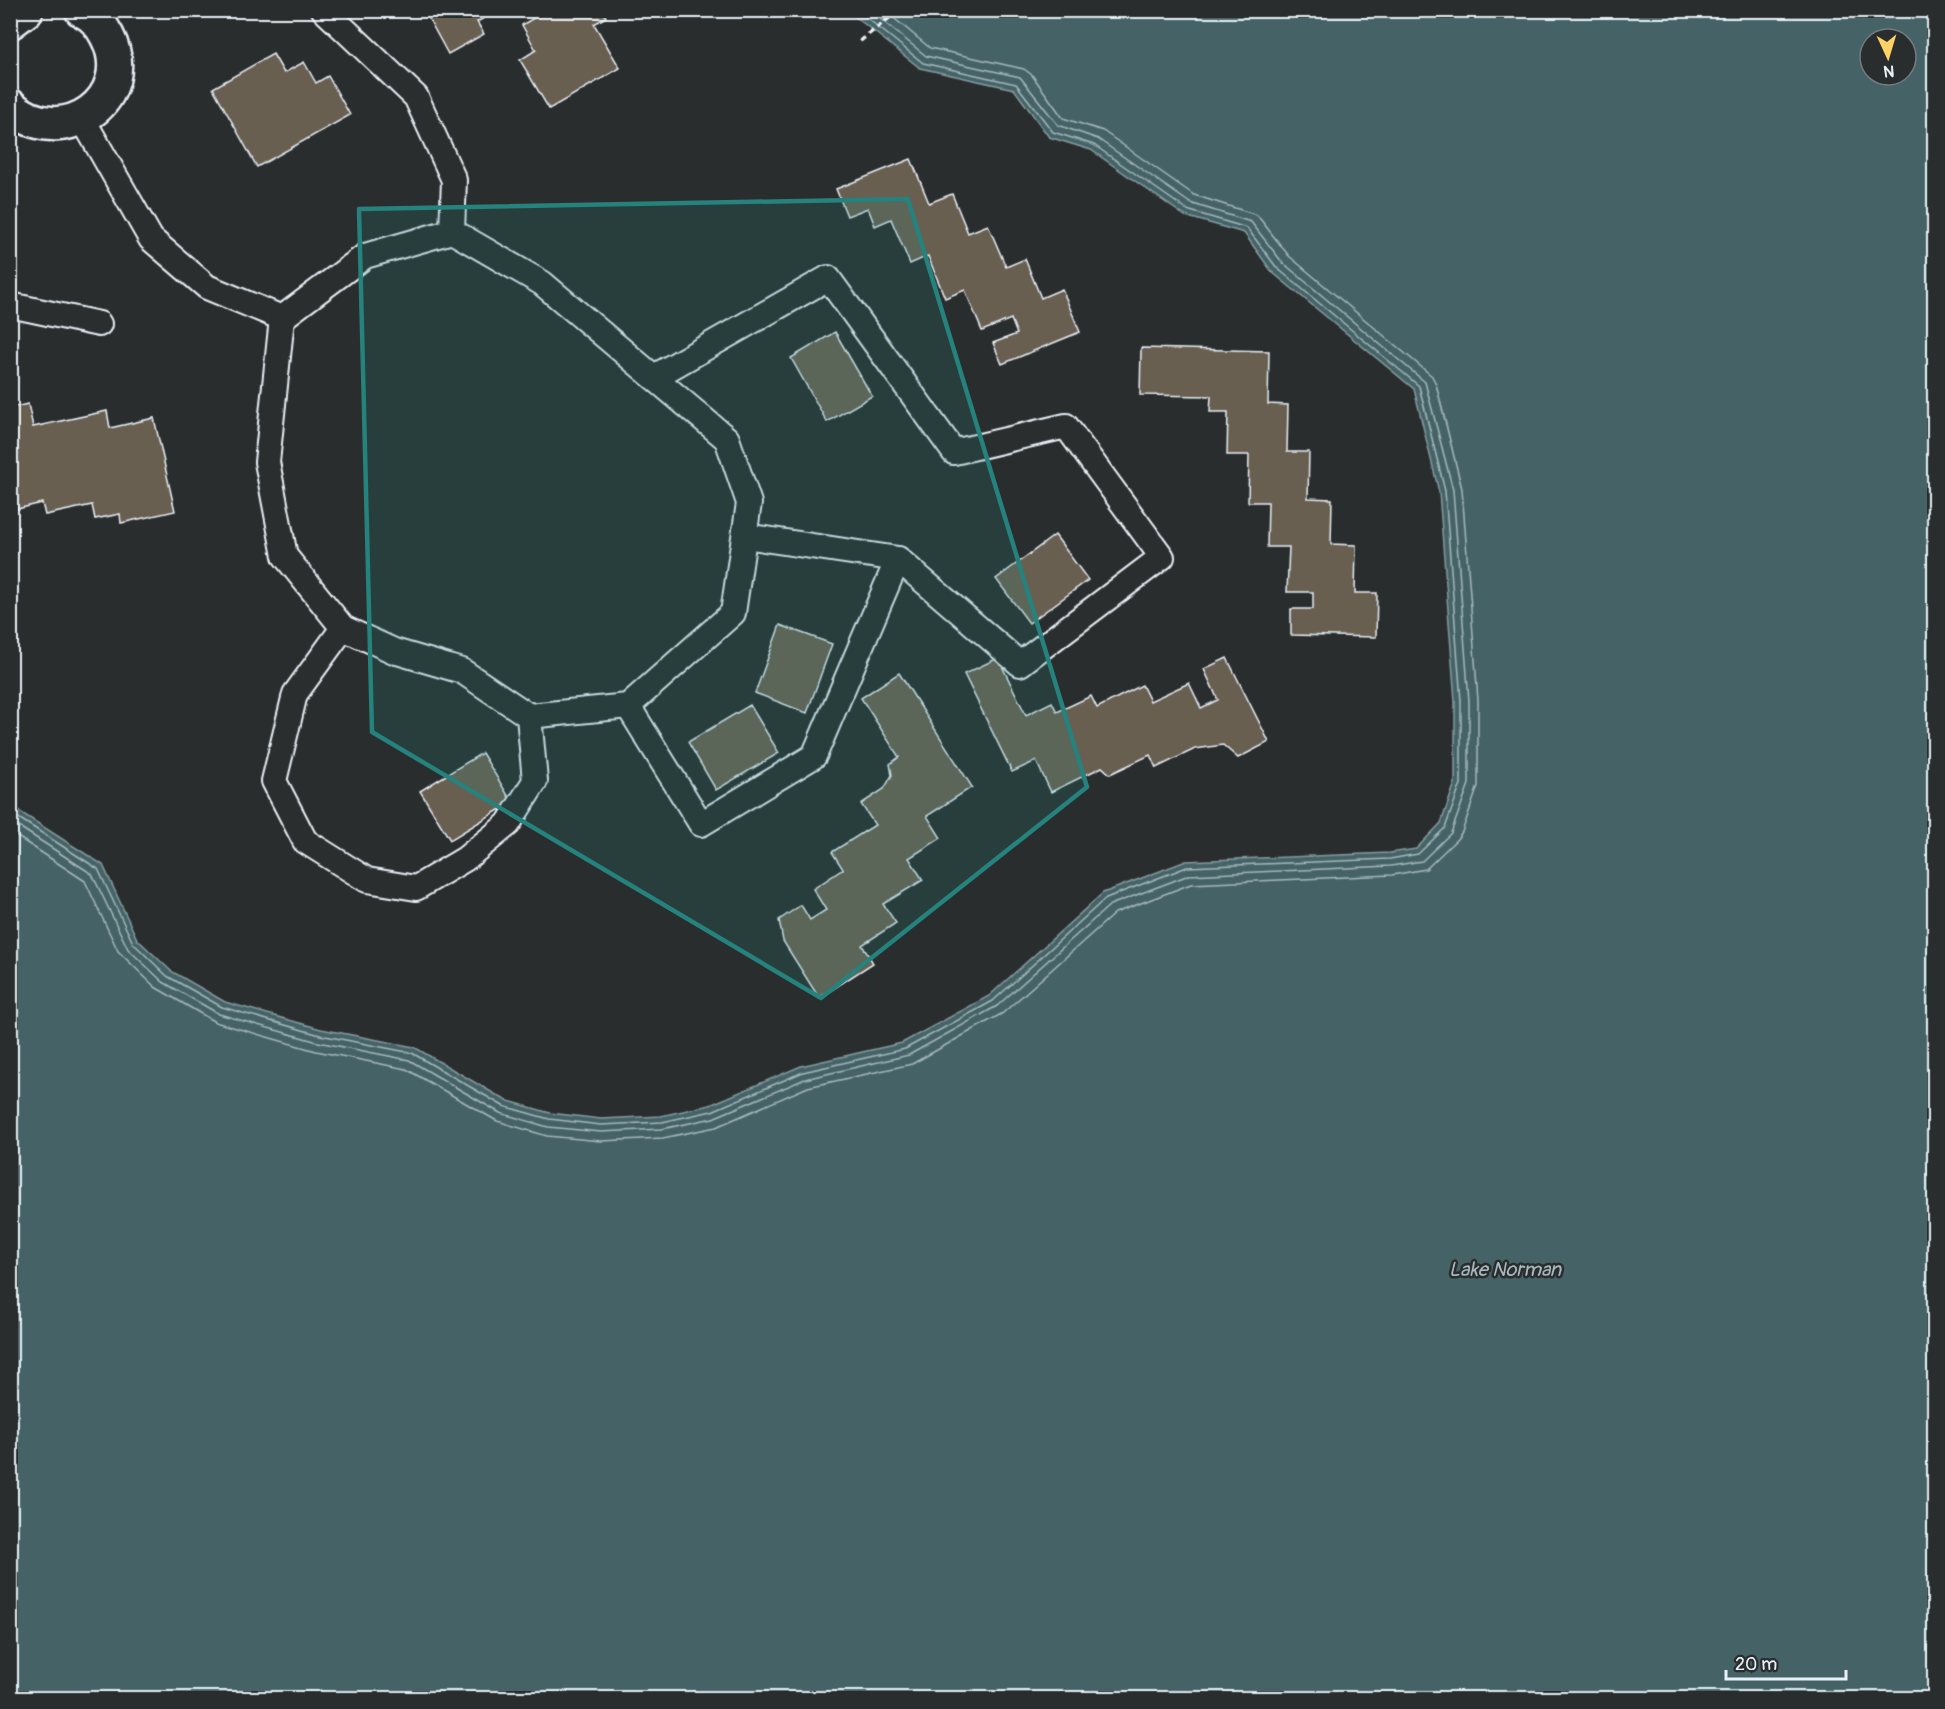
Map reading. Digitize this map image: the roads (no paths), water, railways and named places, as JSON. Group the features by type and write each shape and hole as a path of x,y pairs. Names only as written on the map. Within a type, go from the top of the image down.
{"street":[{"path":"10,22 26,10"},
{"path":"10,106 21,115 40,124 62,124 82,118 99,106 110,88 115,67 112,47 103,28 82,10"}],"lane":[{"path":"324,10 416,97 454,180 452,231"},
{"path":"82,118 151,239 207,287 282,318"},
{"path":"452,231 542,283 728,439 749,503 733,613 628,706 529,716 462,670 394,651 343,628 285,556 267,462 282,318 365,256 452,231"},
{"path":"654,377 828,278 954,452 1066,426 1162,557 1020,664 898,558 745,536"},
{"path":"10,305 99,324"},
{"path":"628,706 701,824 814,756 898,558"},
{"path":"343,628 295,694 274,781 305,841 367,880 416,888 465,859 508,824 535,781 529,716"}],"water":[{"name":"Lake Norman","path":"848,11 1934,11 1934,1698 11,1698 11,794 20,812 103,865 137,939 171,971 225,1002 321,1029 414,1047 505,1100 550,1113 601,1119 661,1116 710,1105 801,1066 902,1043 989,996 1103,893 1186,861 1390,853 1416,849 1441,823 1455,783 1455,701 1439,492 1414,389 1272,272 1244,233 1185,216 1091,150 1049,137 1014,89 920,68"}]}
